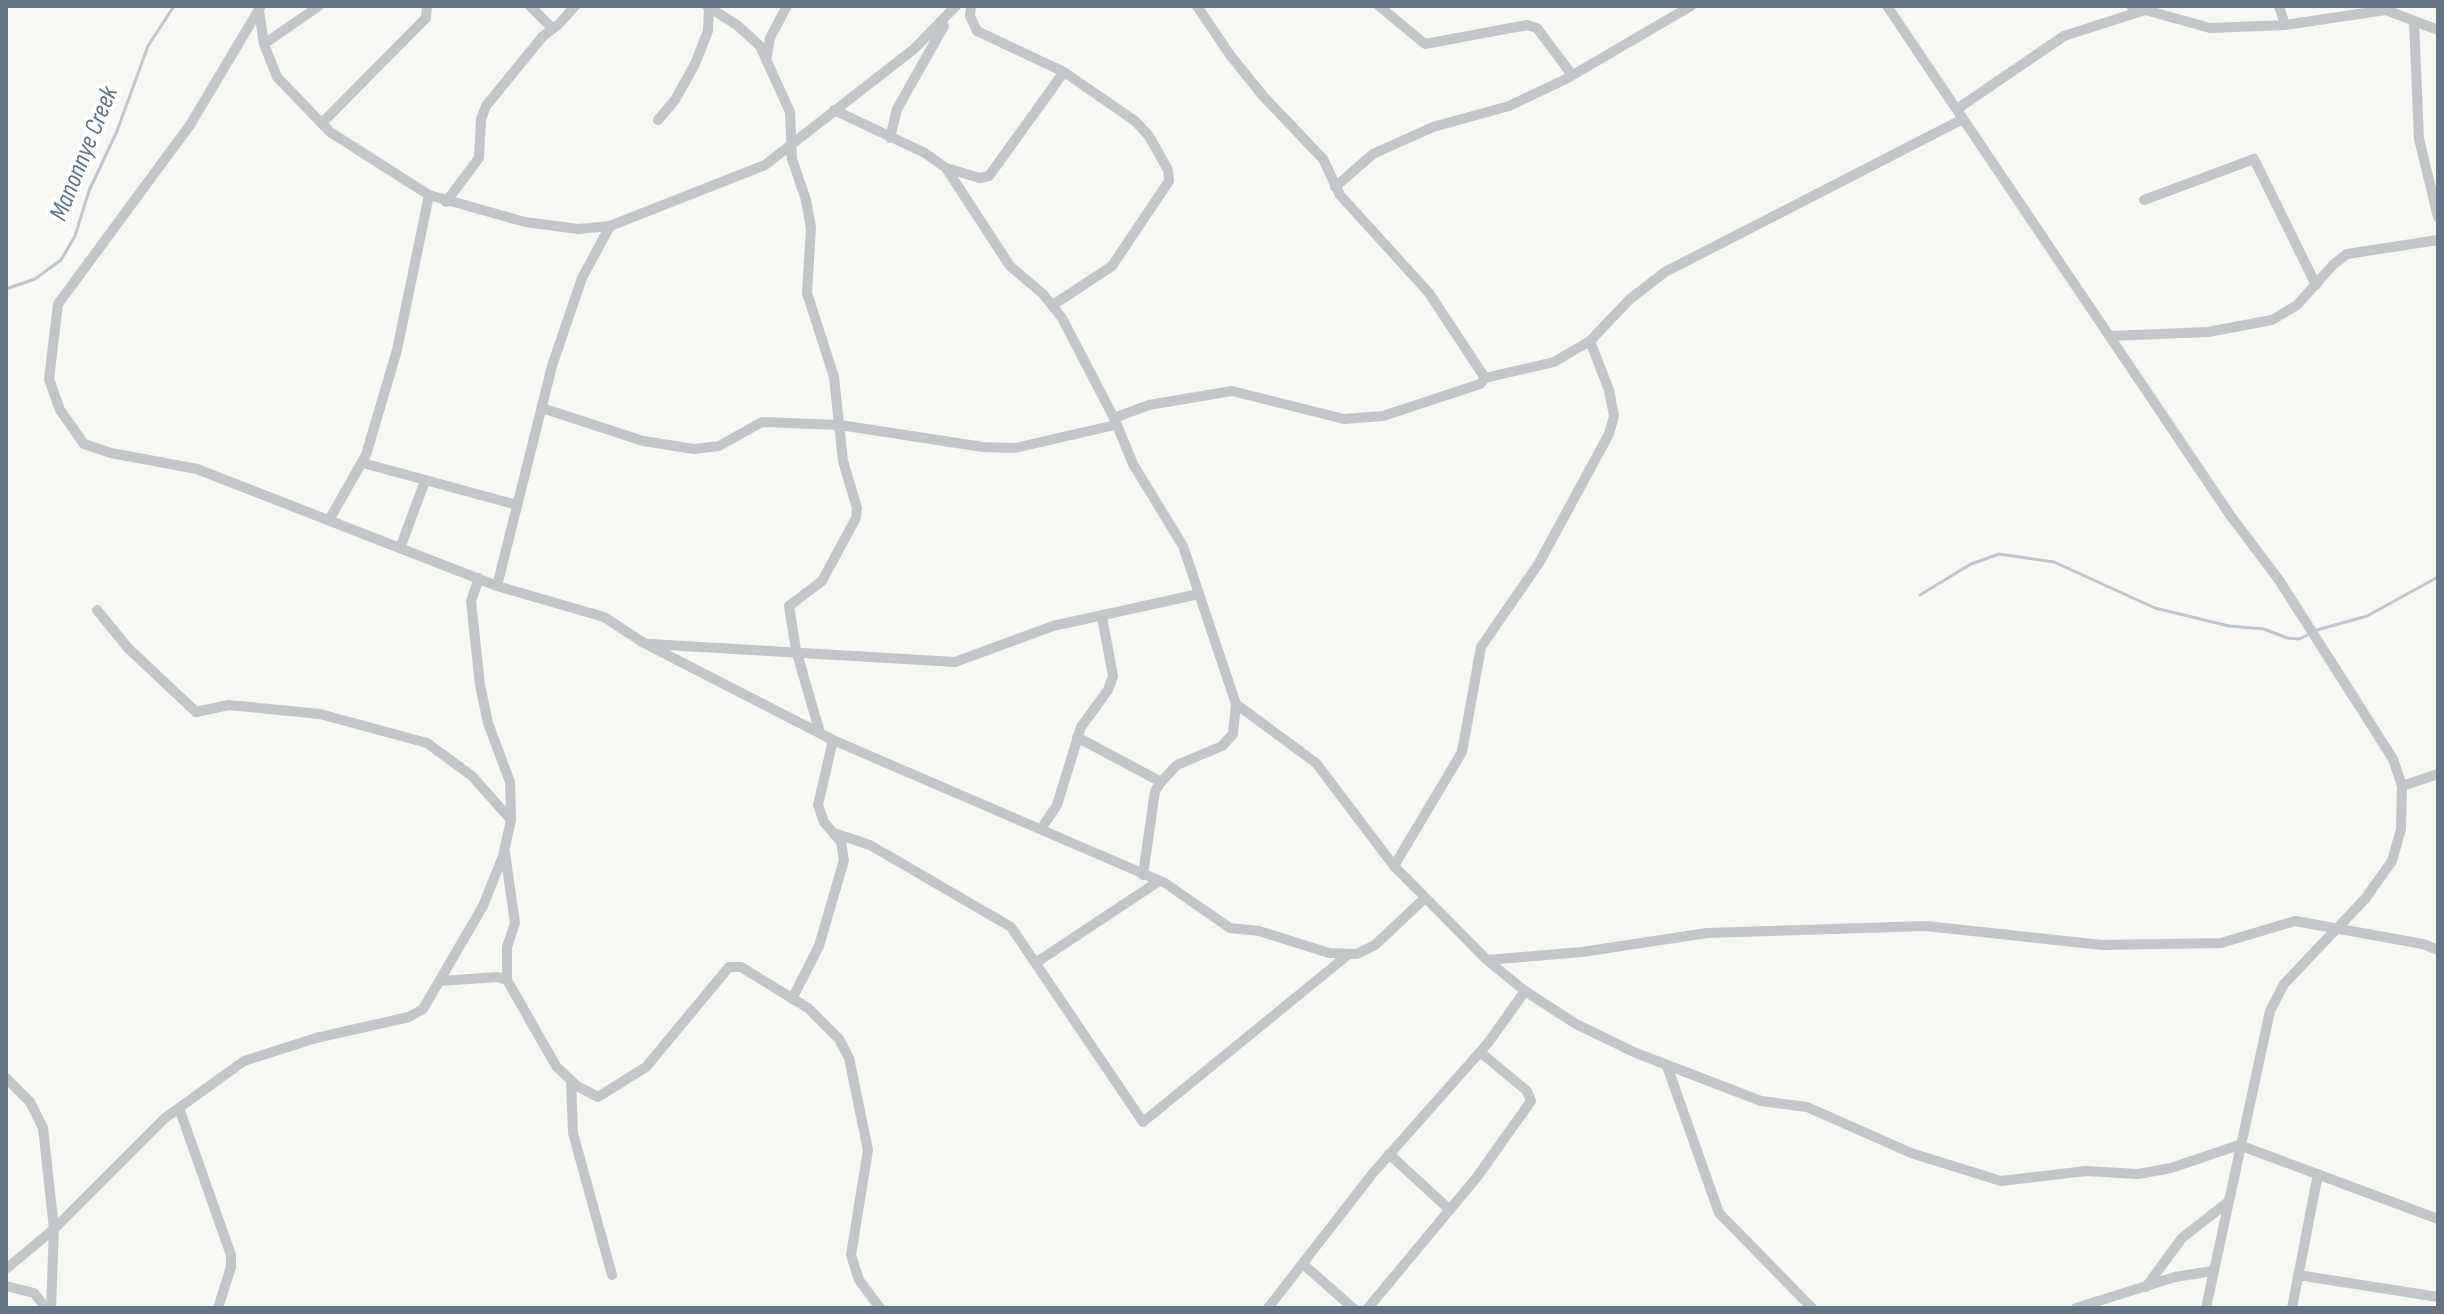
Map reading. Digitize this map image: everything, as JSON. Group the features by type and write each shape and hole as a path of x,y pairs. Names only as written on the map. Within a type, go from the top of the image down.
{"street":[{"path":"264,44 319,6"},
{"path":"322,123 426,18 427,6"},
{"path":"530,6 553,29"},
{"path":"446,202 479,158 481,119 486,106 575,6"},
{"path":"708,6 748,33 767,56 790,112 792,159 810,220 807,293 834,377 843,461 857,508 856,518 822,581 791,602 796,650 820,733"},
{"path":"658,120 695,64 708,31 708,6"},
{"path":"767,56 770,38 787,6"},
{"path":"971,6 970,16 977,31 1064,72 1143,129 1169,176 1112,266 1053,305"},
{"path":"1197,6 1264,97 1323,159 1335,187 1429,293 1485,378"},
{"path":"1379,6 1395,11 1425,44 1527,25 1537,28 1572,75"},
{"path":"1335,187 1373,154 1433,127 1509,106 1572,75 1691,6"},
{"path":"1887,6 2279,580 2316,643 2393,759 2402,786 2401,829 2392,861 2365,899 2276,996 2259,1050 2206,1308"},
{"path":"2131,6 2210,28 2285,25 2386,10 2399,12 2414,22 2438,30"},
{"path":"2279,6 2285,25"},
{"path":"260,8 264,44 277,77 322,123 429,195 446,202 547,226 578,229 610,226 755,170 792,146 914,49 953,10"},
{"path":"260,8 190,125 58,304 49,379 60,410 84,444 111,453 197,469 497,586 604,617 644,643 833,740 1159,881 1230,928 1259,931 1329,953 1357,954 1375,945 1425,898"},
{"path":"890,138 900,104 953,10"},
{"path":"542,408 643,441 694,449 719,446 762,422 840,425 983,447 1015,448 1114,421 1149,405 1232,391 1344,419 1383,416 1480,384 1485,378 1554,362 1590,341 1630,299 1665,272 1960,114 2064,36 2145,10"},
{"path":"2414,22 2423,160 2438,217"},
{"path":"834,110 925,153 946,168 980,178 989,176 1064,72"},
{"path":"2144,200 2254,159 2316,285"},
{"path":"2423,160 2438,159"},
{"path":"946,168 1018,276 1053,305 1133,464 1183,546 1236,704 1229,741 1177,765 1155,791 1143,875"},
{"path":"329,520 363,463 397,350 429,195"},
{"path":"497,586 542,408 577,292 610,226"},
{"path":"2110,336 2208,332 2272,320 2297,305 2347,254 2438,240"},
{"path":"1394,866 1462,752 1481,647 1539,563 1609,434 1614,416 1609,390 1590,341"},
{"path":"363,463 517,505"},
{"path":"400,548 425,481"},
{"path":"6,1269 54,1229 179,1108 244,1061 316,1038 417,1014 440,981 483,906 504,850 511,820 510,782 488,723 480,685 471,601 479,578"},
{"path":"644,643 796,650 833,657 955,662 1053,626 1199,594"},
{"path":"97,610 128,648 196,712 229,705 330,715 427,743 472,776 511,820"},
{"path":"1041,829 1057,805 1077,737 1113,676 1102,617"},
{"path":"1236,704 1298,746 1316,763 1394,866 1487,960 1525,991 1576,1024 1667,1066 1761,1101 1807,1107 1911,1153 2001,1181 2086,1171 2138,1174 2171,1168 2239,1145 2438,1219"},
{"path":"1077,737 1161,782"},
{"path":"792,999 819,946 844,860 841,842 824,822 818,805 833,740"},
{"path":"2402,786 2438,774"},
{"path":"834,833 870,845 1011,927 1143,1122 1349,954"},
{"path":"504,850 515,923 507,947 507,980 556,1066 571,1081 598,1097 637,1074 729,967 741,967 792,999 833,1033 849,1058 868,1150 851,1255 859,1280 880,1308"},
{"path":"1037,962 1159,881"},
{"path":"1487,960 1707,933 1926,926 2102,945 2221,943 2295,921 2423,944 2438,950"},
{"path":"440,981 498,977 507,980"},
{"path":"1268,1308 1389,1154 1480,1052 1525,991"},
{"path":"1368,1308 1450,1210 1531,1101 1527,1091 1480,1052"},
{"path":"1667,1066 1719,1213 1812,1308"},
{"path":"6,1078 30,1102 43,1128 54,1229 48,1308"},
{"path":"571,1081 573,1133 612,1275"},
{"path":"179,1108 231,1255 231,1267 218,1308"},
{"path":"1389,1154 1450,1210"},
{"path":"2292,1308 2318,1174"},
{"path":"2145,1288 2182,1238 2200,1220 2228,1202"},
{"path":"1303,1264 1353,1308"},
{"path":"2076,1308 2175,1277 2212,1271"},
{"path":"2298,1275 2438,1297"},
{"path":"6,1286 34,1293 48,1308"}],"waterway":[{"name":"Manonnye Creek","path":"6,289 35,279 61,260 75,236 89,191 117,131 148,46 174,6"},
{"path":"1920,595 1971,564 1999,554 2054,562 2155,608 2229,626 2264,629 2287,638 2299,639 2310,634"},
{"path":"2317,630 2367,616 2438,577"}]}
